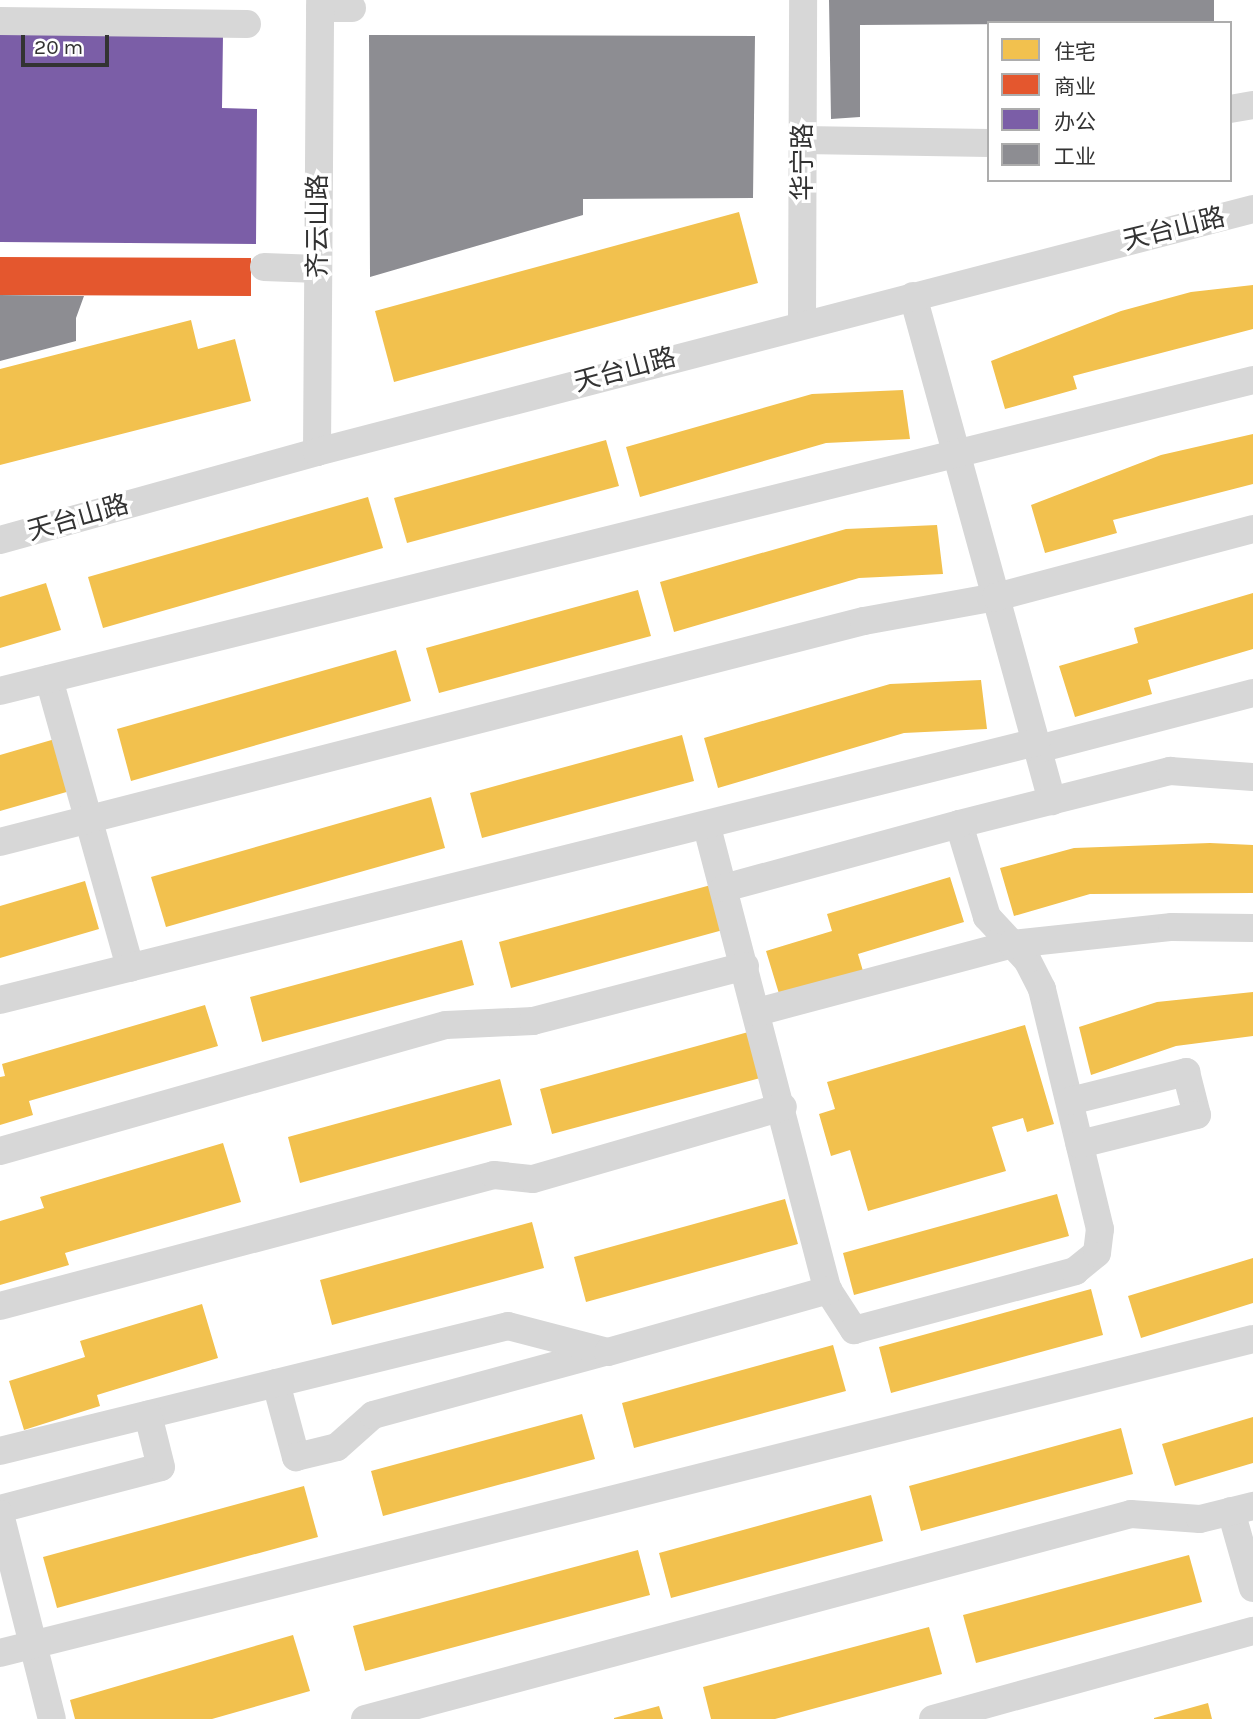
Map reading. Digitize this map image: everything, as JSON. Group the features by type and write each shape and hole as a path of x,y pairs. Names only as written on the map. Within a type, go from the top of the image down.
{"street":[{"name":"华宁路","path":"803,0 803,324"},
{"path":"320,4 352,8"},
{"name":"齐云山路","path":"317,452 320,4"},
{"path":"0,21 247,24"},
{"path":"1232,109 1253,105"},
{"path":"803,140 987,143"},
{"name":"天台山路","path":"0,540 317,452 1253,209"},
{"path":"264,267 318,269"},
{"path":"913,296 1052,801"},
{"path":"0,691 956,451 1253,380"},
{"path":"0,842 864,621 996,597 1253,529"},
{"path":"50,679 130,968"},
{"path":"0,1000 1253,693"},
{"path":"724,888 959,824 1170,771 1253,777"},
{"path":"707,827 783,1107 828,1290 854,1330 1075,1271 1097,1253 1100,1229 1042,989 1012,944 987,917 959,824"},
{"path":"758,1012 1012,944 1172,927 1253,928"},
{"path":"0,1151 446,1025 533,1021 745,966"},
{"path":"1070,1101 1186,1072 1197,1115 1080,1144"},
{"path":"0,1306 494,1175 533,1179 783,1107"},
{"path":"276,1384 296,1457 337,1447 373,1415 828,1290"},
{"path":"0,1451 508,1326 608,1352"},
{"path":"0,1653 1253,1339"},
{"path":"52,1719 0,1511 161,1467 148,1415"},
{"path":"366,1719 1130,1514 1200,1519 1242,1508 1253,1588"},
{"path":"933,1719 1253,1631"}],"building: 住宅":[{"path":"739,212 758,283 394,382 375,311"},
{"path":"1253,285 1253,329 1073,376 1077,389 1005,409 991,361 1121,311 1191,292"},
{"path":"191,320 198,349 235,339 251,401 0,465 0,369"},
{"path":"903,390 910,439 826,443 640,497 626,447 812,394"},
{"path":"1253,434 1253,484 1113,520 1117,533 1045,553 1031,505 1161,455"},
{"path":"606,440 619,486 407,543 394,498"},
{"path":"368,497 383,548 103,628 88,577"},
{"path":"937,525 943,574 859,578 674,632 660,582 846,529"},
{"path":"46,583 61,630 0,648 0,597"},
{"path":"638,590 651,636 439,693 426,648"},
{"path":"1253,593 1253,649 1148,680 1152,694 1075,717 1059,666 1138,643 1134,628"},
{"path":"396,650 411,701 131,781 117,729"},
{"path":"981,680 987,729 904,733 718,788 704,738 890,684"},
{"path":"682,735 694,781 482,838 470,793"},
{"path":"55,739 70,791 0,811 0,755"},
{"path":"431,797 445,848 166,927 151,877"},
{"path":"1210,843 1253,845 1253,893 1090,894 1014,916 1000,868 1074,848"},
{"path":"950,877 964,922 858,954 863,971 780,997 766,951 832,931 827,914"},
{"path":"85,881 99,929 0,958 0,906"},
{"path":"711,885 723,930 511,988 499,942"},
{"path":"462,940 474,985 262,1042 250,997"},
{"path":"1253,992 1253,1036 1176,1046 1091,1075 1079,1027 1157,1002"},
{"path":"205,1005 218,1046 29,1101 33,1115 0,1125 0,1077 5,1076 2,1064"},
{"path":"1025,1025 1054,1124 1027,1132 1023,1118 992,1127 1006,1171 868,1211 850,1150 831,1156 819,1114 835,1109 827,1082"},
{"path":"752,1031 764,1077 552,1134 540,1089"},
{"path":"500,1079 512,1125 300,1183 288,1137"},
{"path":"223,1143 241,1202 65,1253 69,1265 0,1285 0,1221 44,1208 40,1197"},
{"path":"1057,1194 1069,1236 854,1295 843,1253"},
{"path":"785,1199 798,1244 586,1302 574,1257"},
{"path":"532,1222 544,1268 332,1325 320,1280"},
{"path":"1253,1258 1253,1303 1141,1338 1128,1296"},
{"path":"1091,1289 1103,1335 891,1393 879,1347"},
{"path":"202,1304 218,1358 97,1395 100,1406 24,1430 9,1381 85,1357 80,1341"},
{"path":"833,1345 846,1391 634,1448 622,1403"},
{"path":"582,1414 595,1459 383,1516 371,1471"},
{"path":"1253,1417 1253,1463 1175,1486 1162,1444"},
{"path":"1121,1428 1133,1474 921,1531 909,1486"},
{"path":"304,1486 318,1537 57,1608 43,1557"},
{"path":"871,1495 883,1541 671,1598 659,1553"},
{"path":"638,1550 650,1595 365,1671 353,1626"},
{"path":"1189,1555 1202,1602 976,1663 963,1615"},
{"path":"929,1627 942,1674 775,1719 711,1719 703,1687"},
{"path":"293,1635 310,1691 212,1719 75,1719 70,1700"},
{"path":"1208,1703 1212,1719 1154,1719 1154,1718"},
{"path":"659,1706 663,1719 614,1719 614,1718"}],"building: 商业":[{"path":"0,257 251,258 251,296 0,295"}],"building: 办公":[{"path":"0,34 223,35 222,108 257,109 256,244 0,242"}],"building: 工业":[{"path":"829,0 1214,0 1214,21 987,21 987,24 860,25 860,117 831,119"},
{"path":"369,35 755,36 753,198 583,199 583,215 370,277"},
{"path":"0,295 84,296 76,318 76,341 0,361"}]}
